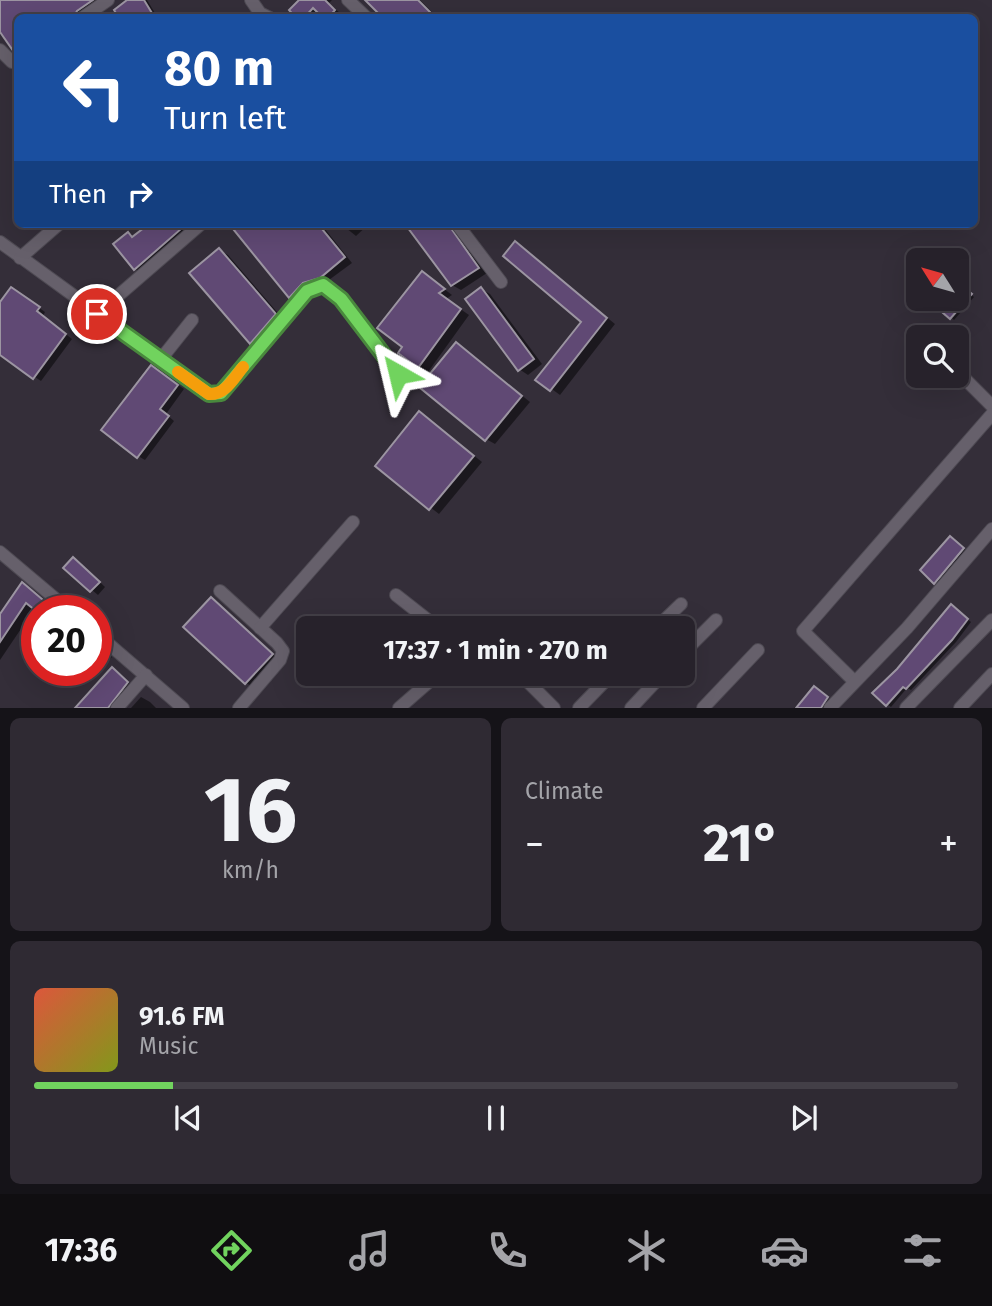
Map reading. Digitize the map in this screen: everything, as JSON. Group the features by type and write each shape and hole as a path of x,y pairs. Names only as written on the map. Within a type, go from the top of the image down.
{"street":[{"path":"88,14 108,0"},
{"path":"0,50 14,61"},
{"path":"20,258 54,228"},
{"path":"97,314 196,228"},
{"path":"460,228 501,282"},
{"path":"0,242 209,394 221,393 307,291 323,285 341,299 398,374"},
{"path":"161,359 192,320"},
{"path":"969,383 992,406"},
{"path":"854,681 803,631 992,414"},
{"path":"260,628 353,522"},
{"path":"830,708 906,628 992,529"},
{"path":"0,552 51,595"},
{"path":"220,592 283,651 280,660 239,708"},
{"path":"396,595 423,616"},
{"path":"668,616 681,604"},
{"path":"695,641 716,620"},
{"path":"906,708 992,620"},
{"path":"112,646 183,708"},
{"path":"703,708 758,650"},
{"path":"960,708 992,674"},
{"path":"117,708 146,675"},
{"path":"399,708 424,686"},
{"path":"532,686 554,708"},
{"path":"579,708 600,686"},
{"path":"631,708 652,686"}],"building":[{"path":"0,0 93,0 75,14 14,14 14,52 0,32"},
{"path":"127,0 144,0 153,14 116,14 114,10"},
{"path":"299,0 325,0 335,10 332,14 319,14 313,8 308,14 292,14 289,10"},
{"path":"365,0 418,0 432,14 379,14"},
{"path":"144,228 181,229 134,270 113,244 128,232 132,237"},
{"path":"232,228 321,228 345,257 320,278 303,283 289,298"},
{"path":"408,228 451,228 479,268 451,286"},
{"path":"515,241 607,318 550,391 535,380 581,322 503,256"},
{"path":"219,248 276,314 250,344 189,273"},
{"path":"422,271 445,289 439,293 461,309 418,368 398,353 402,347 377,328"},
{"path":"11,287 40,307 37,311 66,334 33,379 0,355 0,302"},
{"path":"481,287 534,359 518,371 465,299"},
{"path":"942,312 956,312 950,319"},
{"path":"456,342 522,396 485,441 419,387"},
{"path":"151,365 178,385 160,409 169,416 137,458 101,430"},
{"path":"419,411 474,456 429,510 375,466"},
{"path":"950,536 964,548 934,584 920,570"},
{"path":"73,557 100,582 90,592 63,568"},
{"path":"22,582 37,595 21,595 21,610 0,642 0,614"},
{"path":"211,597 273,654 245,684 183,627"},
{"path":"951,604 968,619 906,689 903,687 886,706 872,693 897,669"},
{"path":"112,667 128,682 108,708 75,708 95,686 112,686"},
{"path":"814,686 828,697 821,708 796,708"}],"slow traffic":[{"path":"178,372 214,395 221,393 243,367"}],"route":[{"path":"97,314 214,395 221,393 307,291 323,285 341,299 398,374"}]}
